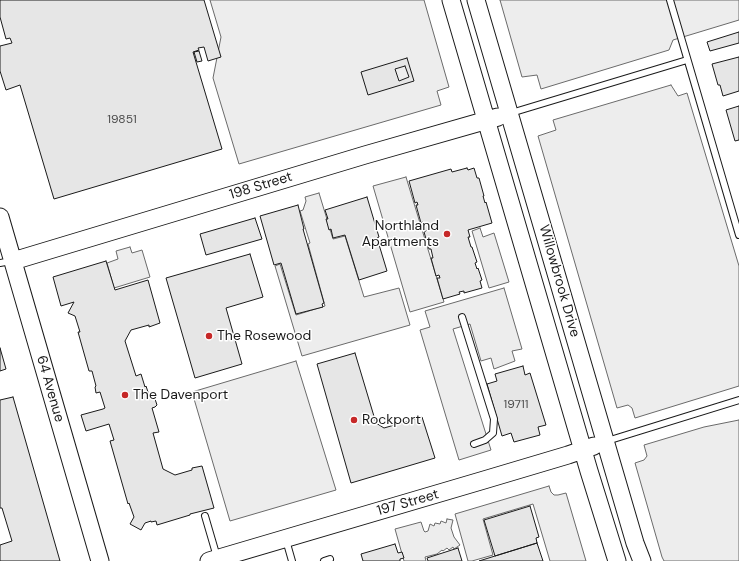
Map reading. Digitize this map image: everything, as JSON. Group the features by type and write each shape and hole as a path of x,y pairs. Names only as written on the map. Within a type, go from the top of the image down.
{"main road":[{"name":"Willowbrook Drive","path":"451,0 617,561"},
{"name":"Willowbrook Drive","path":"476,0 635,543 642,561"},
{"name":"198 Street","path":"6,262 365,155 509,114"},
{"name":"64 Avenue","path":"0,217 6,262 100,561"},
{"name":"197 Street","path":"213,560 236,557 286,538 606,442"}],"lane":[{"path":"670,0 739,235"},
{"path":"509,114 687,60"},
{"path":"462,317 494,419 493,434 486,440 474,444"},
{"path":"606,442 739,400"},
{"path":"205,516 213,560"},
{"path":"286,538 292,561"}],"shaded area":[{"path":"210,0 424,0 449,87 437,91 441,105 239,164 213,78 221,37"},
{"path":"500,0 739,0 739,20 673,40 669,50 541,89 537,75 522,77"},
{"path":"671,85 678,96 687,93 739,266 739,386 635,418 632,408 628,405 617,408 538,136 556,130 553,120"},
{"path":"406,177 444,302 410,312 373,186"},
{"path":"319,193 333,239 345,236 364,297 399,288 410,325 302,356 275,266 280,264 296,315 325,306 308,244 310,243 300,211 303,210 306,201 305,197"},
{"path":"480,228 483,237 494,233 509,282 489,288 472,231"},
{"path":"130,247 132,253 142,250 150,277 114,288 107,263 118,259 116,251"},
{"path":"504,288 522,349 512,351 515,361 494,369 491,358 481,361 470,324 453,329 491,450 459,460 420,330 430,327 425,311"},
{"path":"296,361 336,490 230,521 192,392"},
{"path":"739,420 739,561 664,561 635,463 644,460 647,456 644,445 704,427"},
{"path":"549,486 554,495 566,493 586,561 550,561 533,504 483,519 493,555 468,561 455,514"},
{"path":"447,519 453,520 451,528 454,537 460,545 454,549 453,547 449,550 447,548 437,554 425,557 426,561 404,561 395,529 421,522 425,532 428,531 430,524 434,526 435,523 440,524 441,521 446,523"}],"building":[{"path":"0,0 204,0 221,57 208,61 204,47 198,48 199,50 193,52 222,149 54,199 20,85 6,90 0,71 0,46 12,43 10,38 6,39 0,17"},
{"path":"739,32 739,43 710,51 707,42"},
{"path":"199,51 202,61 197,62 194,52"},
{"path":"739,57 739,91 723,96 712,64"},
{"path":"407,58 414,81 368,95 361,72"},
{"path":"405,66 409,77 399,81 395,69"},
{"path":"739,106 739,140 735,141 726,110"},
{"name":"Northland Apartments","path":"467,168 468,170 474,168 477,178 479,178 492,223 468,230 470,237 468,237 477,262 475,263 482,280 480,281 482,288 464,293 464,291 459,292 460,294 443,299 437,278 440,278 439,275 436,276 431,258 433,258 431,249 429,249 424,232 426,231 423,222 421,223 416,205 418,205 417,202 415,203 409,181 451,169 452,172"},
{"path":"367,197 387,271 359,280 345,235 333,238 331,229 329,230 325,210"},
{"path":"298,205 303,229 324,303 322,304 323,307 296,314 281,263 274,265 260,216"},
{"path":"255,218 262,239 206,255 200,234"},
{"name":"The Rosewood","path":"250,254 263,297 226,308 242,364 195,378 166,278"},
{"name":"The Davenport","path":"106,261 115,290 148,280 160,323 149,327 149,325 131,330 125,341 136,376 141,374 150,398 152,397 155,399 157,405 152,408 159,432 153,433 163,469 175,475 192,470 192,468 202,466 214,508 157,525 156,521 151,521 145,523 141,530 130,524 134,517 129,503 128,504 110,441 114,440 109,424 86,431 81,415 105,408 100,392 96,393 96,386 92,371 89,371 75,316 68,313 74,302 61,306 53,277"},
{"path":"0,348 6,369 0,371"},
{"name":"Rockport","path":"355,353 376,423 384,428 422,417 435,458 351,483 317,364"},
{"path":"523,366 525,375 530,373 546,425 538,427 540,435 514,442 511,433 502,436 487,384 497,381 495,374"},
{"path":"13,397 60,561 0,561 0,545 12,541 2,508 0,508 0,400"},
{"path":"530,506 539,537 536,538 537,543 495,556 484,520"},
{"path":"537,543 543,561 479,561 495,556"},
{"path":"395,544 398,553 402,552 404,558 400,559 400,561 363,561 361,554"},
{"path":"458,548 462,561 428,561 427,558"}],"place":[{"name":"Northland Apartments","path":"447,234"},
{"name":"The Rosewood","path":"209,336"},
{"name":"The Davenport","path":"125,395"},
{"name":"Rockport","path":"354,420"}]}
